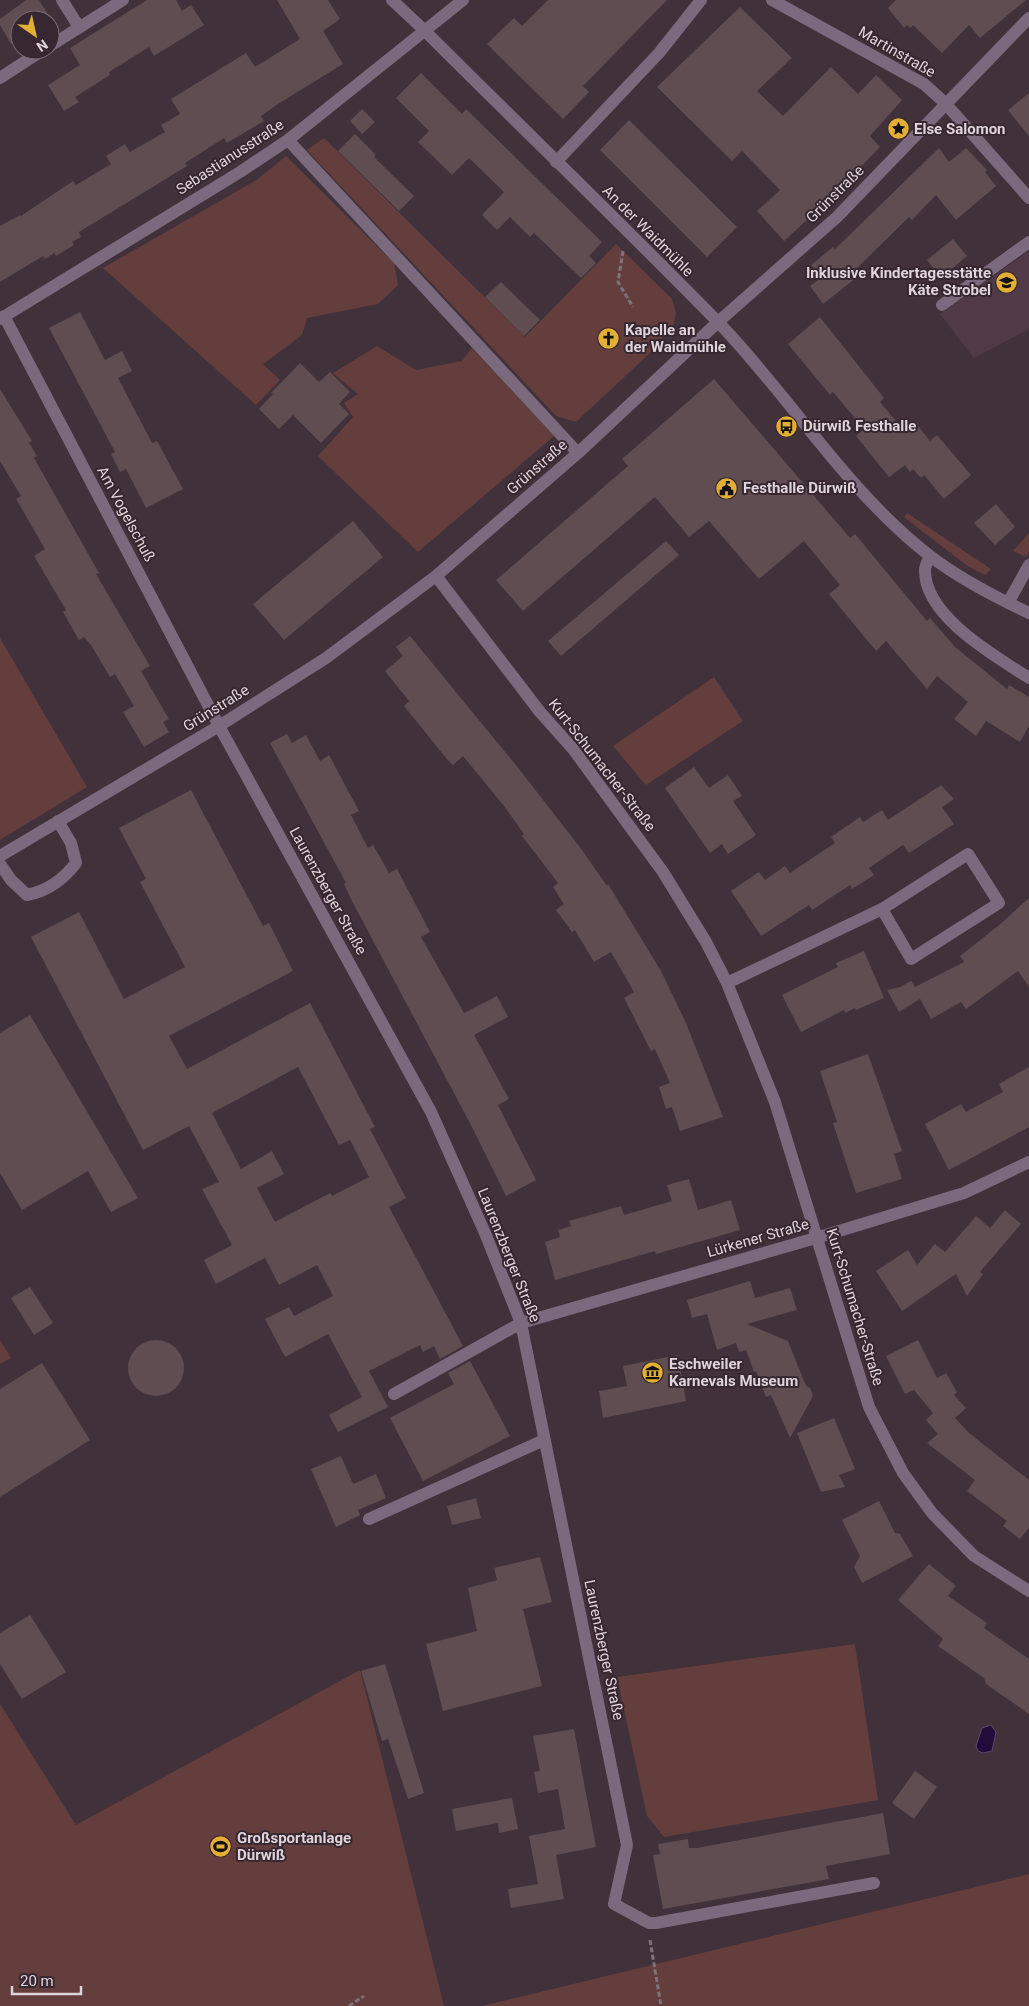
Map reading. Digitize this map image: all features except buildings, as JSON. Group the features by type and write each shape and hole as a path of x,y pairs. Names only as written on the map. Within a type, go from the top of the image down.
{"street":[{"path":"62,0 79,27"},
{"path":"60,39 123,0"},
{"name":"An der Waidmühle","path":"392,0 426,30 718,322 859,488 891,521 930,556 968,581 1029,613"},
{"name":"Sebastianusstraße","path":"2,317 240,172 288,140 463,0"},
{"path":"556,162 659,52 701,0"},
{"name":"Martinstraße","path":"772,0 924,84 945,103 1029,198"},
{"name":"Grünstraße","path":"0,856 219,726 326,658 436,576 578,453 718,322 837,217 1029,18"},
{"path":"0,78 28,60"},
{"path":"288,140 578,453"},
{"path":"942,305 1029,242"},
{"name":"Am Vogelschuß","path":"2,317 219,726"},
{"path":"930,556 924,570 931,594 946,617 978,645 1029,678"},
{"path":"1008,603 1029,565"},
{"name":"Kurt-Schumacher-Straße","path":"436,576 540,712 573,749 663,872 706,942 727,983 775,1102 869,1407 903,1473 932,1513 974,1556 1029,1591"},
{"name":"Laurenzberger Straße","path":"219,726 431,1112 485,1233 521,1323 627,1845 614,1904 650,1923"},
{"path":"0,864 11,880 27,895 43,892 67,875 76,863 71,843 58,821"},
{"path":"727,983 882,909 968,854 999,902 911,959 882,909"},
{"name":"Lürkener Straße","path":"394,1394 521,1323 816,1238 964,1193 1029,1162"},
{"path":"369,1519 544,1440"},
{"path":"650,1923 874,1883"}],"path":[{"path":"633,307 618,282 623,251 634,239"},
{"path":"650,1923 661,2006"},
{"path":"349,2006 364,1996"}],"shaded area":[{"path":"324,138 525,337 616,244 672,299 676,312 674,324 649,354 576,422 556,416 307,150"},
{"path":"286,156 394,263 398,285 378,304 307,318 302,335 263,364 280,380 256,405 103,268 258,179"},
{"name":"Inklusive Kindertagesstätte Käte Strobel","path":"1029,251 1029,329 974,358 940,314"},
{"path":"377,346 416,370 462,361 472,348 554,436 418,552 318,456 353,417 344,403 358,394 333,373"},
{"path":"907,513 991,569 985,575 966,565 904,517"},
{"path":"1029,533 1029,552 1026,557 1013,551"},
{"path":"0,638 87,787 0,840"},
{"path":"714,677 743,721 646,785 613,746"},
{"path":"0,1340 11,1358 0,1364"},
{"path":"855,1644 878,1800 664,1837 647,1816 617,1677"},
{"name":"Großsportanlage Dürwiß","path":"360,1670 444,2006 0,2006 0,1704 76,1825"},
{"path":"991,1725 996,1732 992,1751 983,1753 978,1751 976,1746 982,1728"},
{"path":"1029,1874 1029,2006 482,2006"}],"place":[{"name":"Else Salomon","path":"898,129"},
{"name":"Inklusive Kindertagesstätte Käte Strobel","path":"1007,282"},
{"name":"Kapelle an der Waidmühle","path":"609,339"},
{"name":"Dürwiß Festhalle","path":"787,426"},
{"name":"Festhalle Dürwiß","path":"727,488"},
{"name":"Eschweiler Karnevals Museum","path":"653,1373"},
{"name":"Großsportanlage Dürwiß","path":"221,1847"}]}
